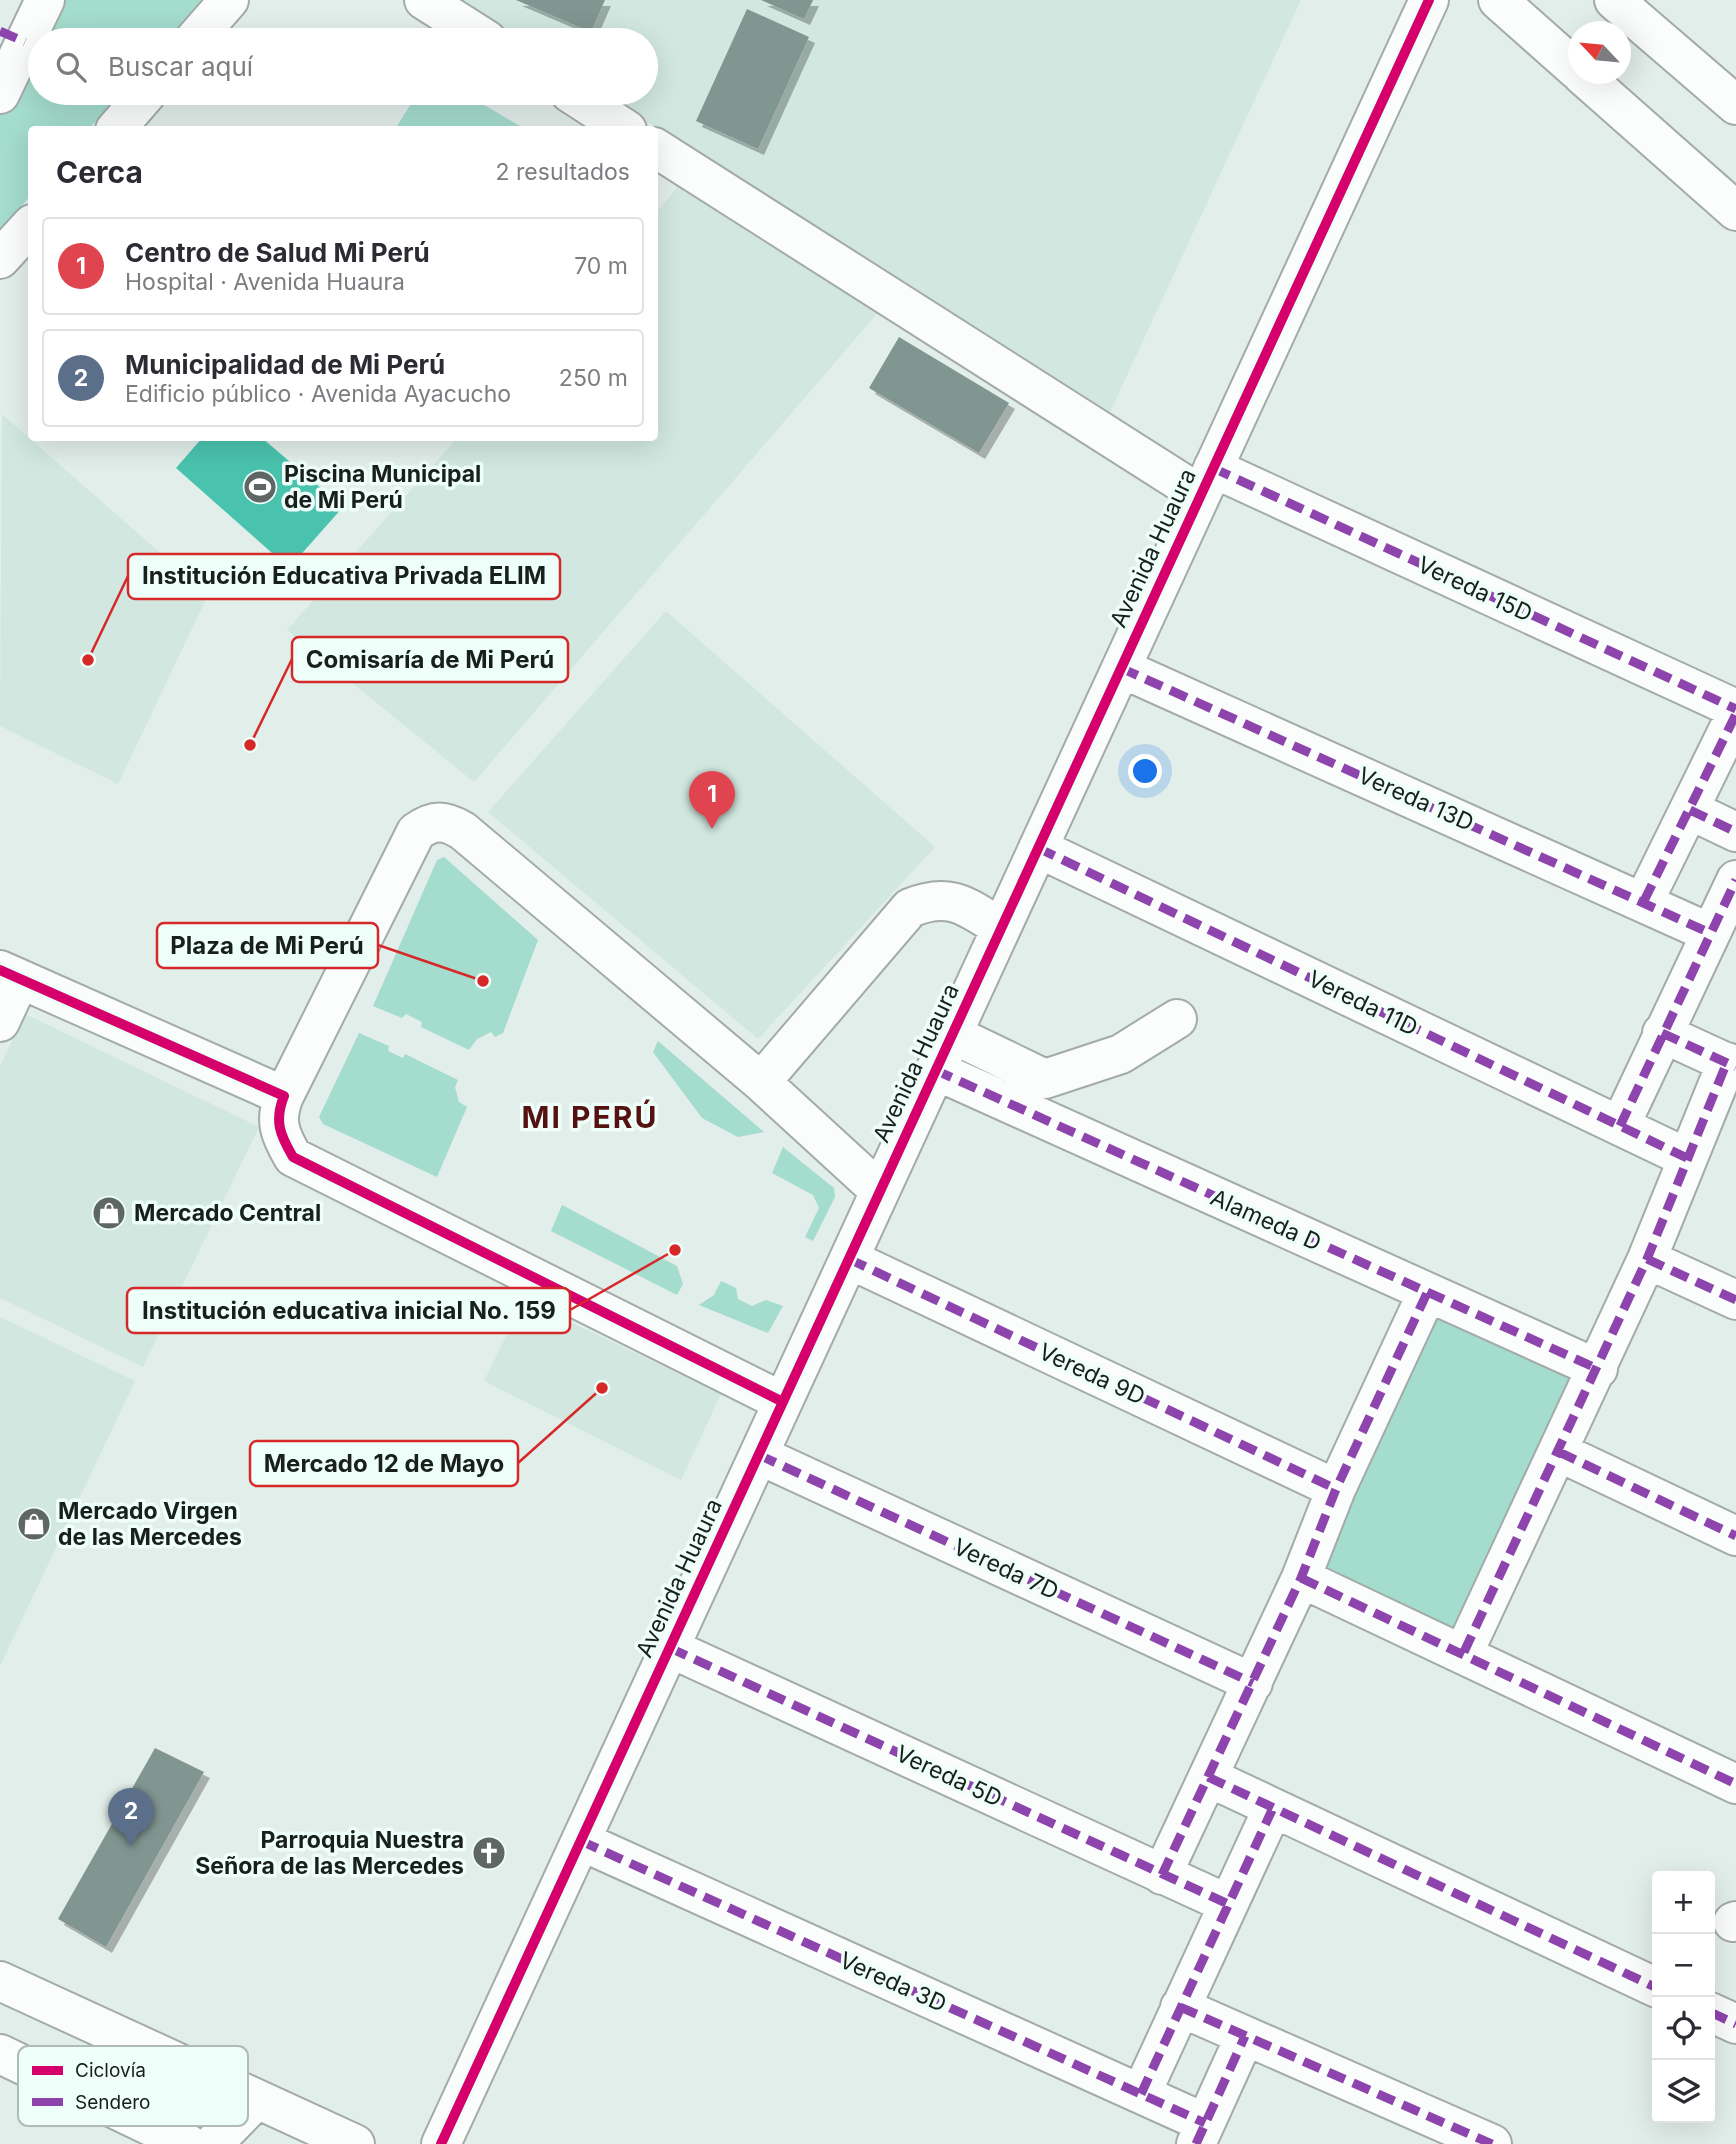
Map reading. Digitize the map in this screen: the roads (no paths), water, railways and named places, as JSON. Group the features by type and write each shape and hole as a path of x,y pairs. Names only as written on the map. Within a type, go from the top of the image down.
{"street":[{"path":"0,93 12,36 45,0"},
{"path":"204,28 229,0"},
{"path":"424,0 468,28"},
{"name":"Avenida Huaura","path":"441,2144 1429,0"},
{"path":"1498,0 1568,61"},
{"path":"1614,0 1736,106"},
{"path":"1594,84 1732,201"},
{"path":"118,126 137,105"},
{"path":"588,105 621,126"},
{"name":"Vereda 15D","path":"658,149 1207,481 1736,711"},
{"path":"0,260 28,228"},
{"name":"Vereda 13D","path":"1121,668 1644,901 1710,933"},
{"path":"1644,901 1736,711"},
{"path":"1690,810 1736,832"},
{"path":"783,1402 293,1157 278,1128 278,1111 416,832 438,821 449,822 463,831 761,1082 880,1191"},
{"name":"Vereda 11D","path":"1038,848 1687,1158"},
{"path":"1620,1126 1662,1032 1736,880"},
{"path":"761,1082 910,908 943,898 957,902 1001,928"},
{"path":"0,1022 10,974 284,1096"},
{"path":"952,1034 1045,1079 1121,1054 1177,1019"},
{"path":"1464,1653 1598,1369 1647,1259 1687,1158 1731,1065 1662,1032"},
{"name":"Alameda D","path":"935,1070 1598,1369"},
{"name":"Vereda 9D","path":"849,1259 1336,1489"},
{"path":"1647,1259 1736,1300"},
{"path":"1162,1875 1301,1578 1336,1489 1426,1293"},
{"path":"1559,1451 1736,1536"},
{"name":"Vereda 7D","path":"759,1455 1253,1683"},
{"path":"1301,1578 1736,1784"},
{"name":"Vereda 5D","path":"670,1648 1228,1904"},
{"path":"1208,1777 1272,1810 1652,1986"},
{"path":"1141,2094 1272,1810"},
{"name":"Vereda 3D","path":"581,1841 1141,2094 1200,2134"},
{"path":"0,1981 140,2046"},
{"path":"1180,2007 1492,2144"},
{"path":"1715,2014 1736,2024"},
{"path":"1200,2134 1245,2036"},
{"path":"0,2054 18,2063"},
{"path":"248,2096 355,2144"},
{"path":"248,2108 256,2100"},
{"path":"150,2126 188,2144"},
{"path":"213,2144 231,2126"}],"place":[{"name":"Piscina Municipal de Mi Perú","path":"260,487"},
{"name":"Institución Educativa Privada ELIM","path":"88,660"},
{"name":"Comisaría de Mi Perú","path":"250,745"},
{"name":"Centro de Salud Mi Perú","path":"712,829"},
{"name":"Plaza de Mi Perú","path":"483,981"},
{"name":"Mercado Central","path":"109,1213"},
{"name":"Institución educativa inicial No. 159","path":"675,1250"},
{"name":"Mercado 12 de Mayo","path":"602,1388"},
{"name":"Mercado Virgen de las Mercedes","path":"34,1524"},
{"name":"Municipalidad de Mi Perú","path":"131,1846"},
{"name":"Parroquia Nuestra Señora de las Mercedes","path":"489,1853"}],"district":[{"name":"MI PERÚ","path":"590,1117"}]}
